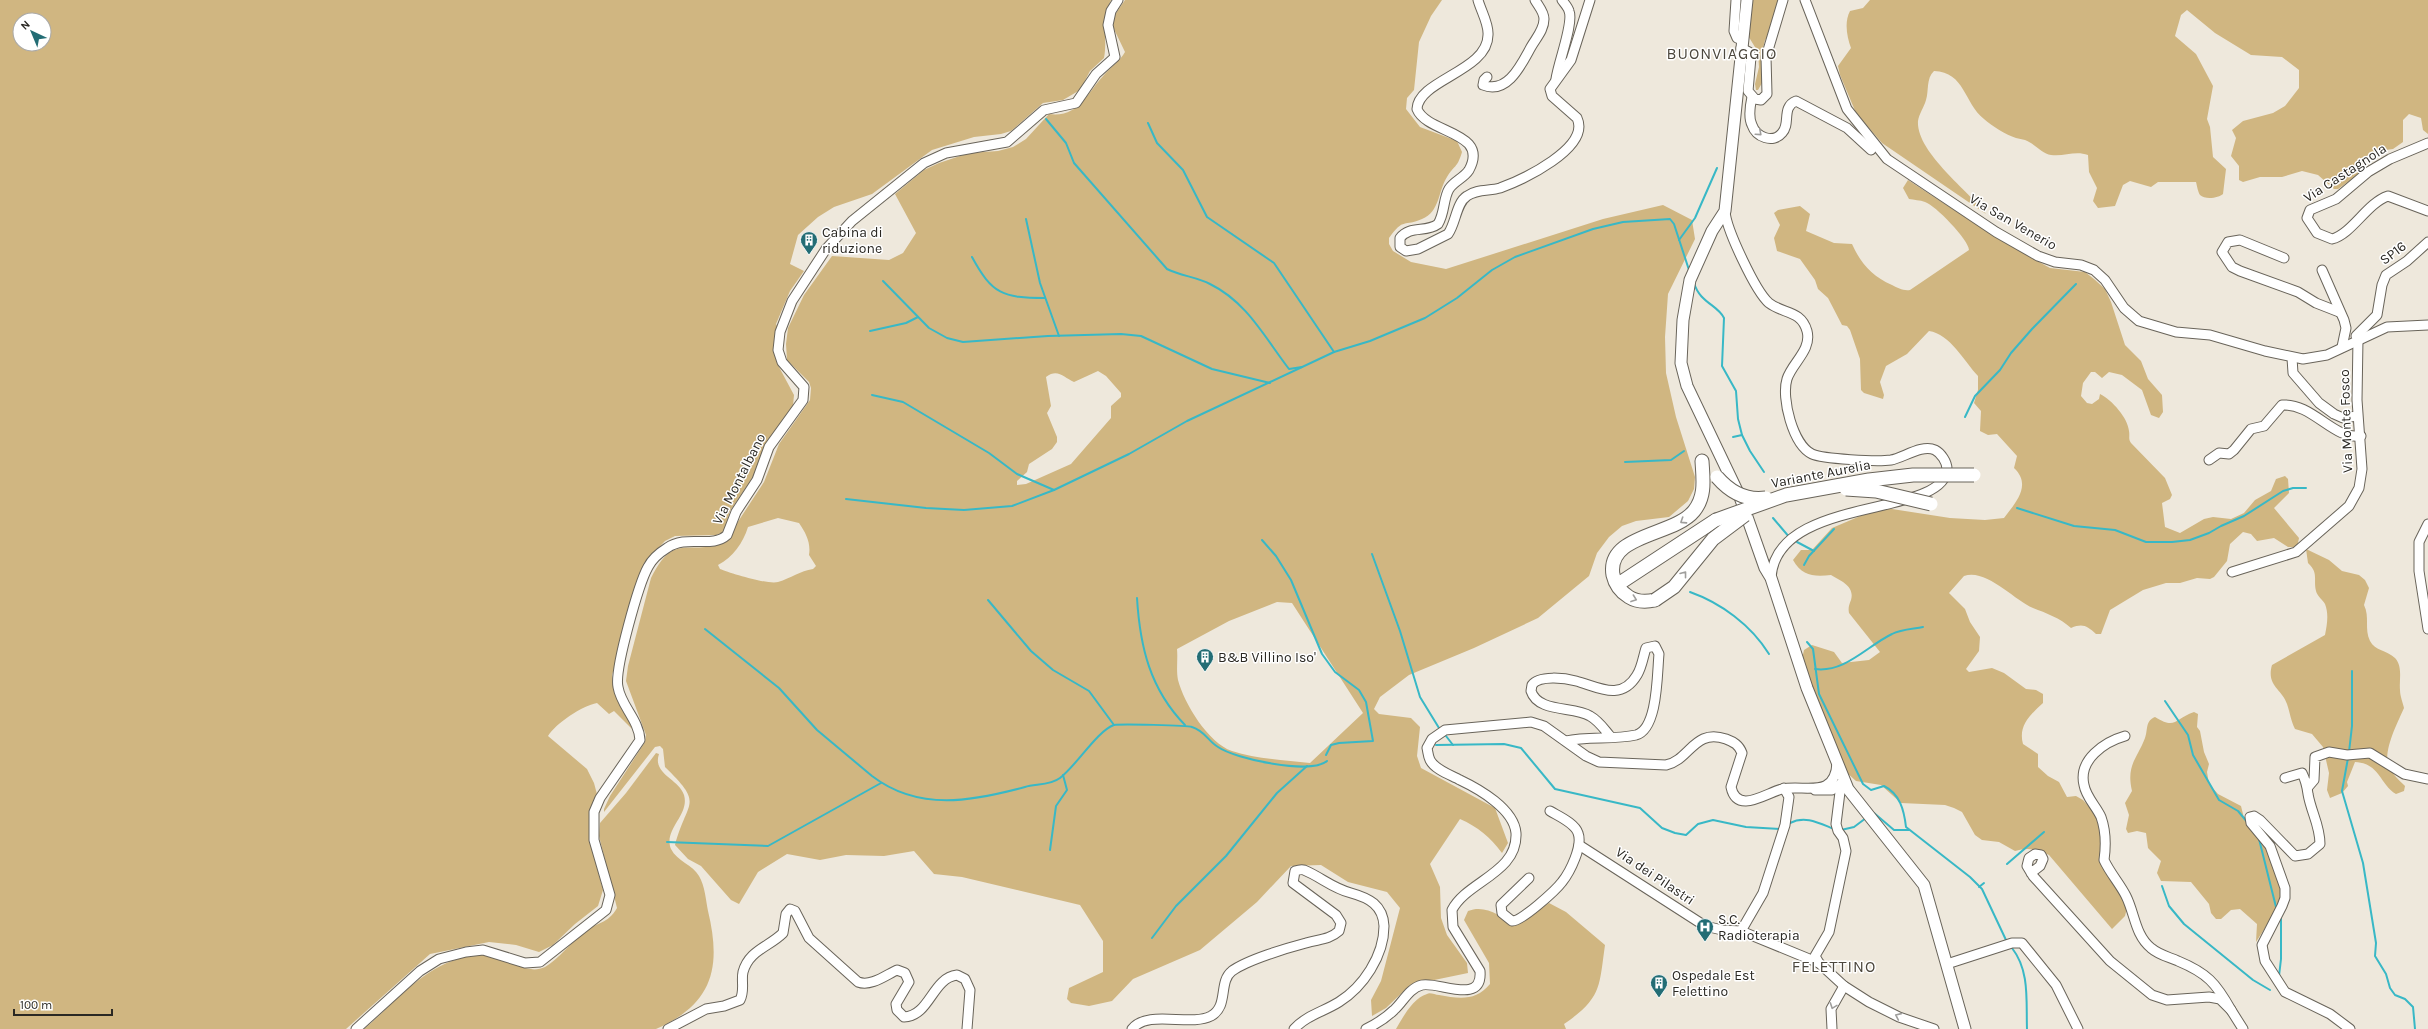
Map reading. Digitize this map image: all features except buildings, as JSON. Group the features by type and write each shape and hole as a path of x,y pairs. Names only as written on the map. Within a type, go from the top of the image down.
{"highway":[{"path":"1702,461 1733,492 1750,498 1786,495"},
{"path":"1668,551 1697,523 1705,511 1708,485 1702,461"},
{"path":"1702,461 1703,491 1693,512 1679,524 1626,545 1614,561 1613,575 1622,592 1635,600 1656,600 1674,587 1700,553 1724,529 1741,517 1786,495"},
{"name":"Variante Aurelia","path":"1623,581 1716,520 1786,495 1869,480 1905,476 1974,475"},
{"path":"1816,490 1876,492 1935,506"}],"main road":[{"path":"1747,0 1725,211 1712,231 1690,280 1680,341 1683,375 1740,497 1765,568 1771,578 1807,688 1837,763 1840,786 1924,885 1965,1029"}],"street":[{"name":"Via Montalbano","path":"356,1029 420,971 439,958 483,950 525,963 540,962 606,910 610,895 594,840 594,812 600,798 640,740 636,725 619,691 617,679 621,655 644,577 654,558 675,542 684,540 715,541 727,535 736,512 758,480 769,447 801,405 804,396 804,388 782,362 778,350 780,332 792,301 839,234 924,163 961,150 1007,142 1044,110 1076,103 1096,74 1115,57 1108,25 1111,11 1118,0"},
{"path":"1478,0 1488,32 1484,48 1474,60 1421,96 1417,109 1421,117 1430,124 1453,132 1466,142 1472,150 1472,163 1466,174 1449,190 1438,224 1429,229 1414,230 1403,234 1398,240 1402,249 1413,251 1446,236 1451,230 1461,202 1466,196 1498,188 1523,179 1571,146 1579,134 1579,121 1575,114 1551,94 1550,89 1571,60 1590,0"},
{"path":"1487,77 1484,80 1483,85 1491,87 1512,78 1518,71 1543,26 1542,11 1535,0"},
{"path":"1556,79 1559,61 1570,24 1570,11 1562,0"},
{"path":"1736,0 1734,31 1737,38 1749,52 1751,57 1748,91 1752,97 1761,100 1767,94 1766,57 1783,0"},
{"name":"Via San Venerio","path":"1805,0 1847,109 1870,141 1891,162 1996,232 2038,256 2055,262 2081,265 2094,270 2105,280 2124,308 2139,321 2176,332 2210,335 2292,358 2318,357 2394,325 2428,325"},
{"path":"1752,97 1750,105 1751,123 1763,137 1770,139 1781,135 1784,131 1788,108 1794,102 1800,102 1847,128 1881,161 1887,164 1891,162"},
{"name":"Via Castagnola","path":"2428,144 2409,150 2368,172 2336,199 2310,210 2307,218 2317,233 2332,240 2340,236 2378,201 2388,196 2428,210"},
{"path":"1725,211 1728,230 1760,292 1769,303 1796,314 1801,319 1807,332 1805,349 1793,367 1786,386 1791,422 1801,445 1810,453 1824,458 1875,461 1901,458 1926,448 1935,450 1943,457 1947,468 1944,478 1931,491 1905,501 1862,509 1812,526 1790,540 1779,552 1774,561 1771,578"},
{"path":"2284,258 2240,240 2228,242 2222,252 2226,261 2240,271 2298,292 2316,303 2339,312"},
{"name":"SP16","path":"2342,347 2366,328 2377,315 2382,285 2386,275 2410,259 2428,242"},
{"path":"2322,270 2336,299 2339,312 2346,328 2342,347"},
{"name":"Via Monte Fosco","path":"2232,572 2292,554 2341,515 2354,498 2362,478 2360,436 2357,416 2358,339"},
{"path":"2292,358 2293,373 2319,403 2334,414 2343,418 2357,416"},
{"path":"2209,460 2219,453 2229,454 2251,429 2264,426 2282,405 2299,408 2349,437 2360,436"},
{"path":"2428,524 2419,542 2419,571 2428,629"},
{"path":"1566,741 1635,735 1649,725 1659,654 1655,646 1646,648 1637,674 1621,688 1600,690 1576,681 1565,679 1540,679 1532,685 1532,695 1536,699 1548,705 1590,716 1601,724 1610,736"},
{"path":"1366,1029 1387,1016 1418,986 1431,984 1462,991 1473,988 1479,980 1480,970 1453,927 1451,916 1454,907 1505,863 1515,847 1514,825 1504,810 1495,803 1470,785 1438,768 1430,761 1427,748 1436,734 1452,729 1531,722 1544,726 1599,762 1666,765 1675,762 1696,742 1710,738 1723,738 1734,742 1742,753 1740,764 1732,782 1732,793 1736,798 1742,801 1750,801 1784,788 1815,790 1840,786 1837,816 1838,831 1843,838 1846,851 1829,932 1815,956 1819,963"},
{"path":"2125,736 2116,739 2087,760 2084,770 2083,784 2101,818 2106,847 2104,860 2127,897 2141,937 2150,948 2161,955 2182,962 2210,978 2243,1029"},
{"path":"2308,787 2314,780 2315,757 2329,752 2347,755 2370,753 2404,774 2428,779"},
{"path":"2285,778 2302,773 2308,787 2320,836 2320,844 2315,850 2300,856 2295,856 2260,820 2254,816 2250,818 2270,846 2285,888 2286,898 2262,945 2262,952 2269,969 2285,992 2330,1014 2350,1029"},
{"path":"1742,931 1763,894 1785,825 1789,797 1784,788"},
{"path":"1789,804 1803,790"},
{"path":"1529,878 1501,905 1502,913 1512,921 1522,918 1563,881 1578,851 1578,834 1566,822 1550,810"},
{"name":"Via dei Pilastri","path":"1579,845 1705,926 1722,930 1742,931 1819,963 1844,986 1899,1017 1934,1029"},
{"path":"1132,1029 1142,1022 1152,1020 1196,1019 1211,1016 1220,1007 1226,980 1232,971 1306,942 1328,939 1339,931 1341,927 1340,919 1293,883 1295,871 1303,870 1328,885 1371,900 1382,913 1384,935 1380,952 1370,970 1352,992 1338,1003 1310,1016 1294,1029"},
{"path":"2031,873 2110,961 2152,994 2174,1000 2209,997 2220,999 2231,1010"},
{"path":"668,1029 706,1009 730,1004 740,1000 743,994 743,971 759,948 783,933 786,914 790,909 795,911 809,938 858,982 863,984 874,982 898,970 905,972 909,982 896,1004 897,1010 904,1017 916,1014 945,978 956,975 965,978 970,990 967,1029"},
{"path":"1947,964 2012,944 2022,943 2056,985 2078,1029"},
{"path":"1832,1029 1831,1009 1844,986"}],"shaded area":[{"path":"0,0 1111,0 1105,22 1104,58 1090,71 1080,90 1063,100 1043,103 1011,131 1001,134 974,137 932,150 872,194 834,207 818,217 798,235 790,264 804,271 790,291 776,324 780,332 774,350 779,367 794,395 793,406 767,442 753,477 730,511 724,532 716,535 675,536 665,541 644,563 612,675 614,690 632,729 614,711 609,714 597,703 570,716 557,726 548,736 587,769 594,783 598,798 590,842 603,890 598,906 575,924 553,945 539,952 516,945 489,942 430,954 346,1029 0,1029"},
{"path":"1125,0 1442,0 1431,16 1419,42 1414,90 1407,98 1406,109 1420,127 1457,141 1462,152 1457,164 1449,173 1444,183 1438,201 1428,216 1401,225 1389,238 1389,244 1393,251 1411,262 1446,269 1603,219 1663,205 1692,220 1695,239 1668,294 1665,337 1666,373 1676,417 1695,477 1694,489 1688,501 1669,517 1636,521 1622,526 1609,537 1597,553 1589,576 1538,618 1474,648 1409,675 1380,697 1374,709 1379,714 1411,718 1420,727 1417,756 1421,768 1495,808 1508,843 1502,853 1483,833 1460,819 1430,864 1440,887 1441,918 1447,935 1467,963 1468,973 1410,985 1386,1008 1372,1016 1371,1000 1381,981 1400,908 1387,892 1348,882 1321,865 1291,866 1257,902 1200,950 1133,979 1112,1001 1089,1006 1071,1003 1067,999 1069,988 1103,972 1103,941 1080,905 962,877 934,874 914,851 884,856 846,855 820,860 787,854 758,872 739,904 731,900 701,866 688,859 675,845 690,803 685,789 665,767 663,749 660,746 655,747 604,812 610,796 645,742 646,735 626,681 628,666 651,578 659,564 667,555 675,550 712,546 724,543 764,482 779,444 810,400 811,388 809,382 787,360 786,344 788,328 804,295 832,256 889,260 903,253 916,233 895,194 924,170 939,163 969,153 998,151 1013,147 1026,139 1049,114 1068,112 1081,103 1125,52 1113,27 1114,16","holes":["1098,371 1106,376 1121,393 1121,397 1111,406 1111,418 1071,464 1026,484 1017,485 1017,481 1027,472 1029,464 1052,449 1057,442 1057,437 1047,413 1051,406 1046,377 1054,373 1074,382","778,518 799,523 807,538 809,555 816,566 813,569 804,571 778,582 766,582 720,569 718,565 733,554 737,549 748,527","1277,602 1292,603 1363,713 1310,763 1261,758 1241,754 1223,747 1206,731 1191,710 1178,680 1177,649 1229,621"]},
{"path":"1751,0 1779,0 1770,34 1765,40 1762,52 1762,83 1758,90 1756,90 1755,84 1759,67 1758,52 1747,34"},
{"path":"1870,0 2428,0 2428,134 2423,130 2421,118 2409,114 2403,120 2403,142 2393,149 2371,152 2365,158 2359,174 2338,189 2334,189 2318,175 2302,171 2282,177 2260,177 2243,182 2239,180 2239,166 2231,156 2236,138 2232,130 2243,121 2273,113 2285,106 2299,88 2299,70 2282,57 2251,55 2215,33 2187,10 2181,15 2175,36 2196,54 2213,86 2207,119 2210,127 2213,157 2226,169 2223,194 2212,198 2202,197 2199,194 2196,182 2158,182 2151,187 2130,181 2123,185 2115,206 2098,208 2093,201 2097,188 2089,172 2088,155 2079,153 2051,155 2041,151 2028,141 2012,137 2004,133 1987,122 1977,112 1958,82 1944,73 1934,71 1930,77 1926,100 1918,121 1920,133 1925,145 1934,158 1986,214 1882,143 1856,113 1840,75 1838,66 1851,48 1847,30 1848,15 1850,11 1863,8"},
{"path":"1908,180 2000,240 2050,268 2085,272 2105,289 2111,302 2125,345 2141,361 2148,379 2162,395 2163,412 2159,418 2151,415 2142,390 2122,375 2109,372 2102,378 2095,372 2091,372 2083,383 2081,396 2087,403 2092,404 2099,399 2100,394 2114,405 2126,421 2131,443 2165,478 2172,495 2170,499 2162,503 2165,527 2180,533 2204,519 2213,517 2231,519 2244,513 2255,500 2271,491 2276,479 2285,476 2288,479 2289,493 2274,508 2299,538 2297,547 2288,547 2274,538 2257,541 2251,534 2243,532 2230,544 2227,561 2214,577 2210,579 2197,578 2180,583 2166,583 2143,590 2110,610 2101,634 2096,634 2085,626 2071,628 2058,619 2025,604 2000,586 1981,576 1964,576 1949,593 1965,609 1970,622 1980,637 1979,651 1966,669 1969,672 1992,668 2004,673 2026,689 2036,690 2043,694 2043,703 2030,716 2024,726 2022,732 2023,744 2038,754 2038,767 2048,776 2059,782 2067,797 2076,796 2083,800 2097,816 2105,855 2127,908 2125,916 2112,929 2049,855 2032,849 2015,851 1999,842 1982,840 1975,835 1962,812 1954,808 1945,805 1901,803 1881,785 1856,781 1846,772 1802,659 1804,650 1812,645 1834,652 1842,663 1869,660 1880,652 1849,613 1852,595 1846,584 1831,575 1819,576 1809,574 1800,569 1793,560 1801,550 1812,550 1832,528 1877,509 1892,509 1950,518 1985,520 2004,518 2017,500 2022,487 2022,481 2014,468 2017,456 1997,434 1988,435 1980,431 1981,411 1974,403 1978,390 1978,376 1944,337 1929,331 1907,354 1886,366 1880,382 1884,395 1883,399 1864,393 1861,390 1860,359 1850,330 1847,326 1842,325 1828,298 1818,289 1815,280 1800,259 1777,251 1774,238 1780,225 1774,213 1778,210 1800,206 1810,214 1806,231 1834,243 1852,244 1859,258 1868,269 1879,278 1898,288 1910,290 1969,250 1968,245 1958,231 1936,209 1925,202 1909,199 1903,188"},
{"path":"2306,549 2329,560 2342,571 2359,575 2365,580 2369,588 2364,605 2367,614 2368,636 2375,647 2395,658 2400,669 2400,692 2404,708 2389,745 2387,761 2392,772 2405,786 2404,791 2396,794 2386,785 2375,770 2370,766 2355,762 2347,782 2348,786 2342,793 2330,798 2327,790 2329,773 2323,747 2312,734 2295,729 2285,699 2273,683 2271,678 2272,665 2325,635 2327,612 2324,602 2317,593 2315,587 2315,573 2308,563"},
{"path":"2194,712 2198,714 2197,727 2200,731 2204,752 2209,764 2207,772 2209,784 2218,794 2241,806 2244,818 2267,847 2280,878 2282,901 2256,942 2257,924 2240,909 2231,910 2221,919 2216,919 2211,913 2209,904 2191,882 2161,881 2157,873 2161,861 2148,848 2146,833 2137,831 2128,833 2126,829 2129,815 2125,803 2132,791 2130,775 2131,768 2145,738 2148,723 2155,717 2167,723 2171,723"},
{"path":"656,753 659,754 659,767 681,789 684,795 685,802 683,809 670,835 671,849 677,857 696,872 703,884 712,932 714,950 708,982 701,996 690,1008 675,1019 656,1029 364,1029 419,979 444,964 465,957 491,955 497,956 524,968 538,969 550,964 584,932 610,917 617,908 599,836 600,823 626,793"},
{"path":"1549,903 1566,912 1605,945 1599,982 1592,999 1586,1007 1564,1024 1566,1029 1396,1029 1409,1008 1417,999 1428,993 1461,998 1473,996 1485,990 1490,984 1489,963 1464,920 1468,911 1474,909 1487,910 1515,925"}],"waterway":[{"path":"1046,119 1066,143 1074,163 1167,269 1210,284 1223,292 1245,311 1289,369 1302,367"},
{"path":"1148,123 1157,143 1183,170 1207,217 1274,263 1334,352"},
{"path":"1679,240 1695,218 1717,168"},
{"path":"1026,219 1040,283 1059,336"},
{"path":"846,499 926,508 964,510 1012,506 1054,490 1129,454 1187,421 1334,352 1370,341 1425,318 1457,298 1492,270 1515,257 1593,229 1623,222 1670,219 1674,224 1689,270"},
{"path":"972,257 986,279 1000,291 1019,297 1045,298"},
{"path":"883,281 929,328 947,338 963,342 1048,336 1121,334 1141,336 1212,369 1270,383"},
{"path":"1694,283 1700,295 1718,310 1724,318 1722,366 1736,391 1738,419 1742,435 1750,451 1764,472"},
{"path":"1965,417 1975,396 2000,370 2011,353 2032,329 2076,284"},
{"path":"870,331 906,323 918,317"},
{"path":"872,395 903,402 989,453 1017,474 1054,490"},
{"path":"1733,437 1742,435"},
{"path":"1625,462 1671,460 1684,451"},
{"path":"2017,508 2074,526 2115,530 2146,542 2172,542 2190,540 2209,533 2244,516 2283,491 2293,488 2306,488"},
{"path":"1773,518 1790,538"},
{"path":"1804,565 1809,556 1834,529"},
{"path":"1262,540 1276,556 1291,580 1322,654 1335,672 1359,690 1366,702 1373,741 1339,743 1331,745 1326,755"},
{"path":"1797,542 1814,551"},
{"path":"1372,554 1400,631 1420,697 1439,728"},
{"path":"1690,592 1713,602 1734,616 1762,643 1769,654"},
{"path":"1137,598 1138,616 1144,650 1155,682 1163,697 1185,725"},
{"path":"988,600 1031,651 1053,670 1089,691 1114,725"},
{"path":"1815,669 1836,667 1855,658 1896,632 1923,627"},
{"path":"705,629 779,688 817,730 872,776 890,787 908,795 927,799 966,799 1052,782 1067,772 1094,741 1107,728 1114,725 1192,727 1200,731 1215,745 1227,752 1273,764 1306,766 1318,765 1327,761"},
{"path":"1807,642 1813,649 1819,694 1863,784 1871,790 1884,786 1894,793 1900,803 1906,827 1970,877 1982,889 2006,940"},
{"path":"2349,752 2352,726 2352,671"},
{"path":"2165,701 2188,735 2193,755 2219,800 2238,811 2248,823"},
{"path":"1446,736 1453,745"},
{"path":"1436,745 1504,744 1521,748 1555,789 1640,808 1662,828 1675,833 1686,835 1698,824 1713,820 1746,827 1780,829"},
{"path":"2348,758 2342,791 2363,863 2376,943 2375,956 2386,974 2390,988 2395,995 2405,999 2413,1007 2415,1029"},
{"path":"1152,938 1176,906 1226,856 1277,793 1307,766"},
{"path":"1050,850 1056,806 1067,790 1063,775"},
{"path":"667,842 768,846 881,783"},
{"path":"1874,813 1894,830 1909,830"},
{"path":"1841,830 1854,827 1866,818"},
{"path":"1790,823 1807,820 1817,822 1834,829"},
{"path":"2007,864 2044,832"},
{"path":"2259,839 2276,907"},
{"path":"1979,887 1984,883"},
{"path":"2162,886 2169,906 2184,924 2253,980 2270,990"},
{"path":"2279,976 2281,959 2281,916"},
{"path":"2012,948 2022,966 2024,976 2027,997 2027,1029"}],"place":[{"name":"Cabina di riduzione","path":"809,255"},
{"name":"B&B Villino Iso'","path":"1205,672"},
{"name":"S.C. Radioterapia","path":"1705,942"},
{"name":"Ospedale Est Felettino","path":"1659,998"}],"district":[{"name":"BUONVIAGGIO","path":"1722,53"},
{"name":"FELETTINO","path":"1834,966"}]}
